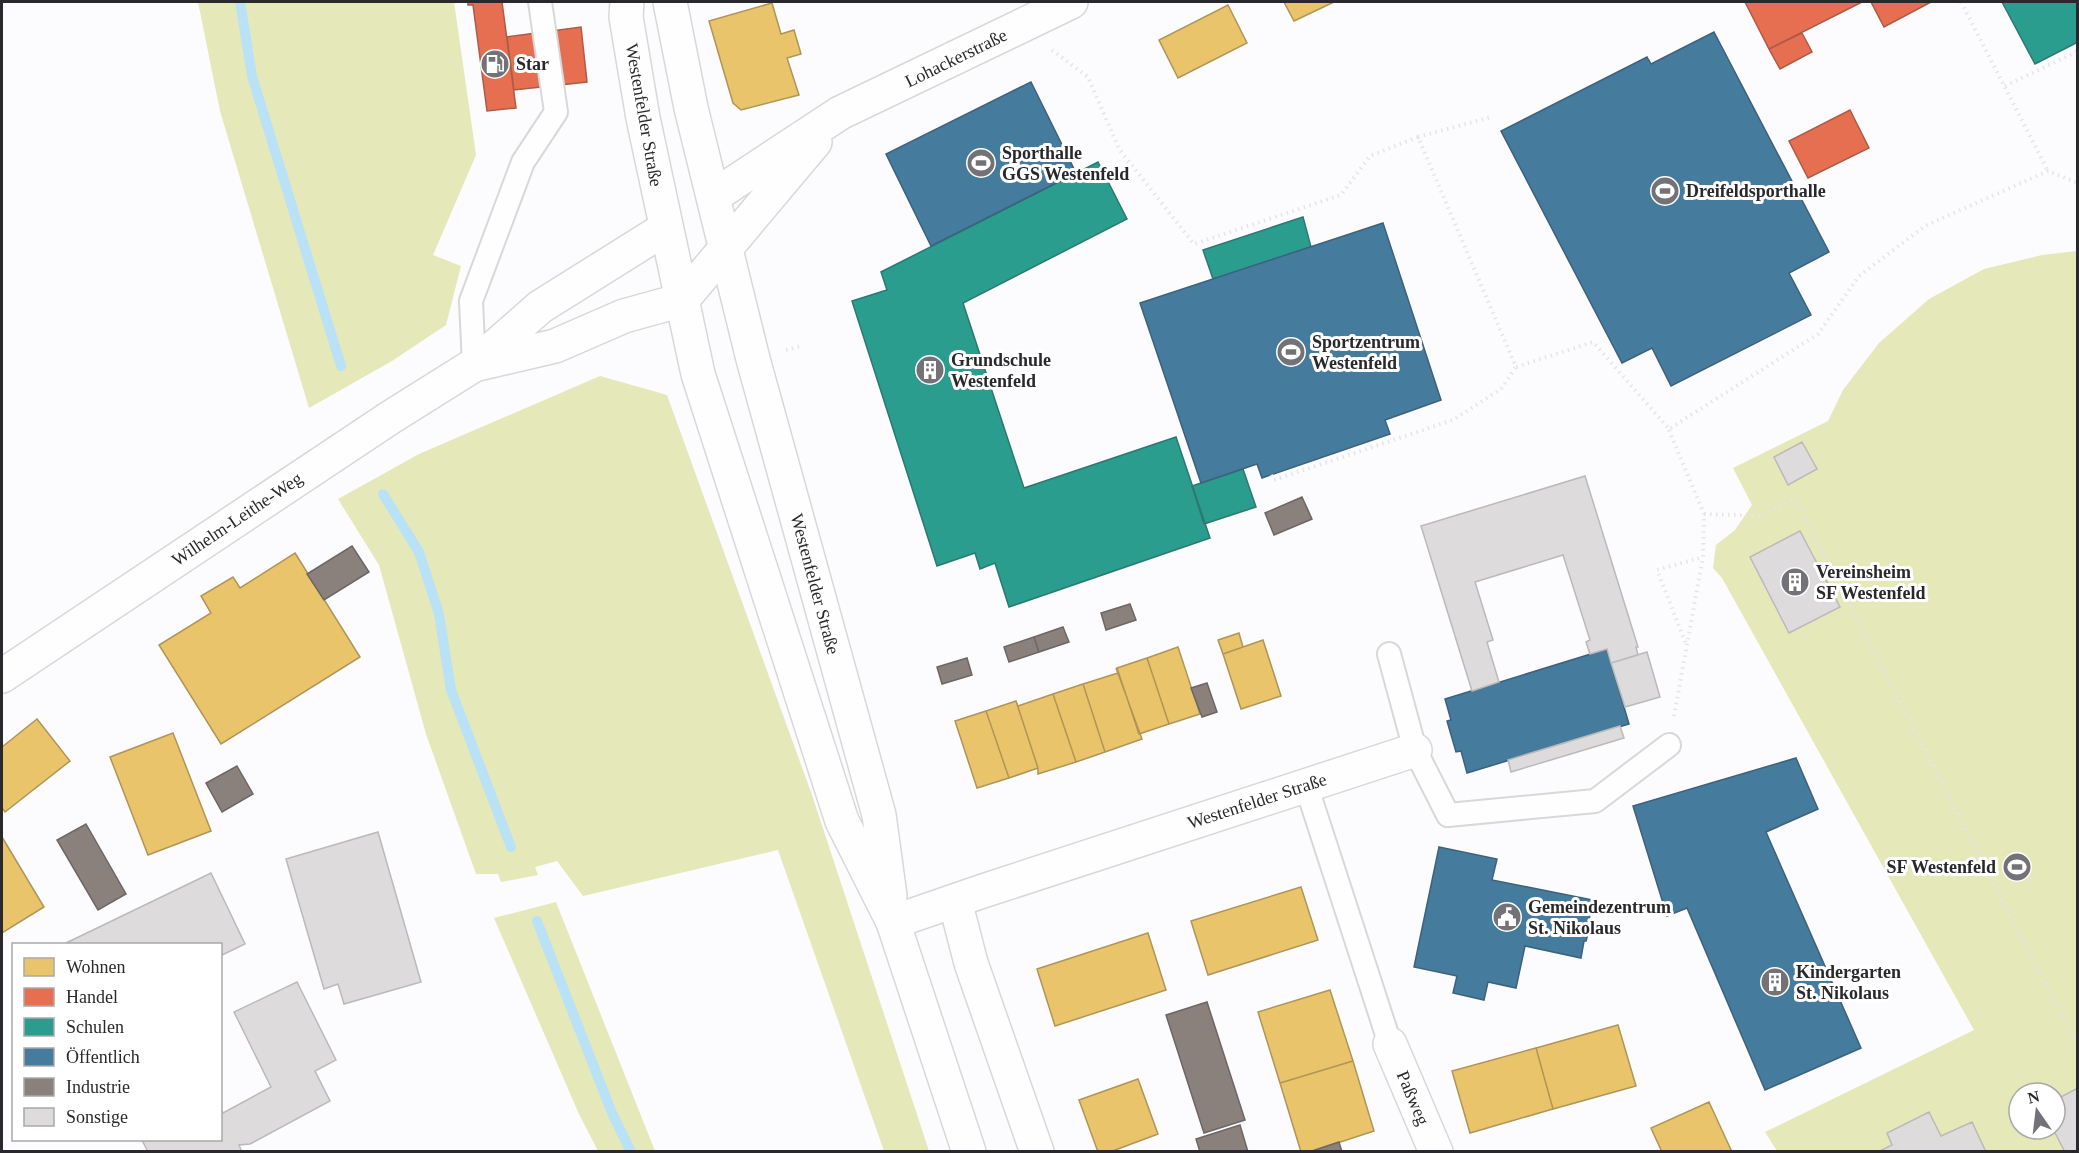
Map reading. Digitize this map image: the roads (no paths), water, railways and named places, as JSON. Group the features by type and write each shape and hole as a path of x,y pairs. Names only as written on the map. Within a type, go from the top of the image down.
{"street":[{"name":"Westenfelder Straße","path":"627,2 626,17 643,118 698,374 842,820 894,922 969,1152"},
{"name":"Westenfelder Straße","path":"670,2 691,108 753,359 879,815 894,922"},
{"name":"Lohackerstraße","path":"714,196 840,113 1071,2"},
{"name":"Lohackerstraße","path":"726,248 840,113"},
{"path":"666,228 714,196"},
{"name":"Wilhelm-Leithe-Weg","path":"2,676 391,417 474,365 540,307 666,228"},
{"path":"682,300 726,248"},
{"name":"Wilhelm-Leithe-Weg","path":"474,365 555,346 624,316 682,300"},
{"name":"Westenfelder Straße","path":"894,922 1415,750"},
{"path":"955,901 971,963 1037,1152"},
{"name":"Paßweg","path":"1390,1044 1436,1152"}],"lane":[{"path":"474,365 471,302 523,162 556,112 540,2"},
{"path":"1389,654 1415,750 1448,815 1595,801 1669,745"},
{"path":"1306,785 1390,1044"}],"waterway":[{"path":"240,2 252,76 341,366"},
{"path":"383,494 419,552 439,614 451,690 511,847"},
{"path":"537,921 612,1113 631,1152"}],"place":[{"name":"Star","path":"495,64"},
{"name":"Sporthalle GGS Westenfeld","path":"981,163"},
{"name":"Dreifeldsporthalle","path":"1665,191"},
{"name":"Sportzentrum Westenfeld","path":"1291,352"},
{"name":"Grundschule Westenfeld","path":"930,370"},
{"name":"Vereinsheim SF Westenfeld","path":"1795,582"},
{"name":"SF Westenfeld","path":"2017,867"},
{"name":"Gemeindezentrum St. Nikolaus","path":"1507,917"},
{"name":"Kindergarten St. Nikolaus","path":"1775,982"}]}
